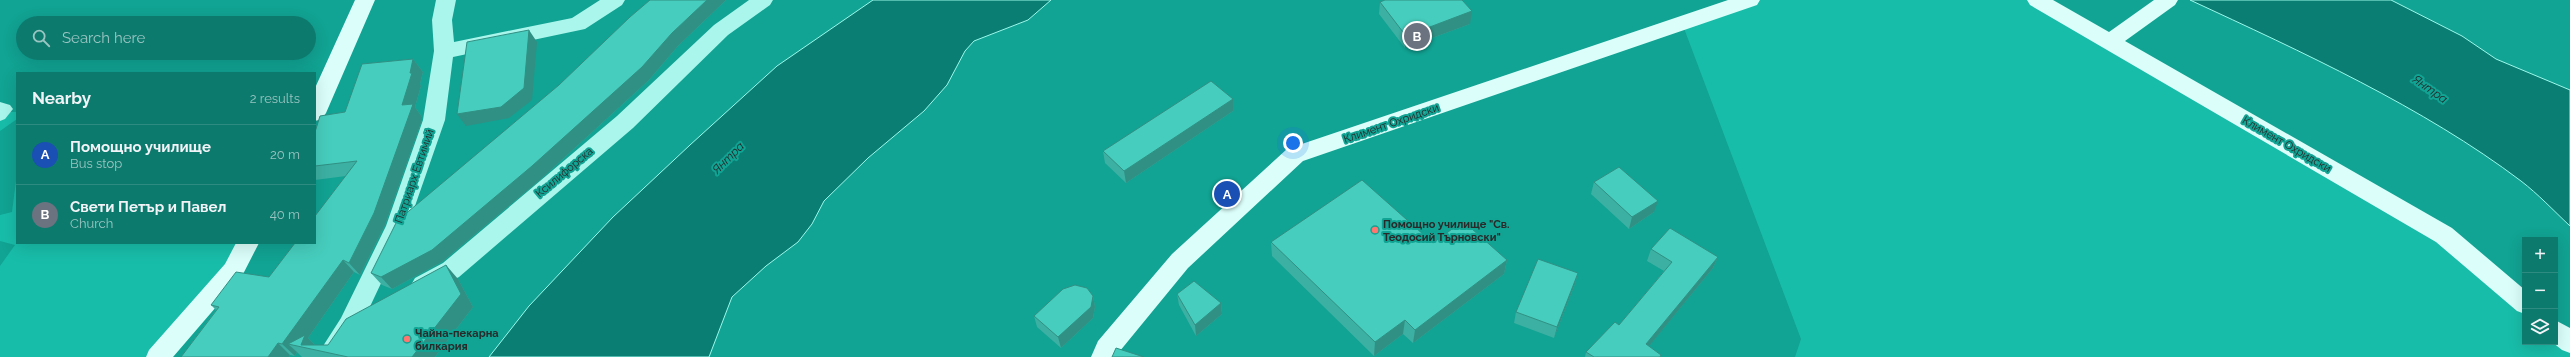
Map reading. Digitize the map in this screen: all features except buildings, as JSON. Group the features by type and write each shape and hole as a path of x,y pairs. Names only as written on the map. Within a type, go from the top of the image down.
{"street":[{"path":"316,111 356,16 365,0"},
{"name":"Патриарх Евтимий","path":"328,357 350,325 397,226 434,120 444,51 442,20 446,0"},
{"path":"444,51 578,24 615,0"},
{"name":"Ксилифорска","path":"404,296 450,270 625,122 722,30 763,0"},
{"name":"Климент Охридски","path":"1103,357 1107,348 1180,261 1295,156 1750,0"},
{"name":"Климент Охридски","path":"2037,0 2444,234 2522,301"},
{"path":"2110,42 2168,0"},
{"path":"397,226 427,200"},
{"path":"158,357 233,271 247,244"},
{"path":"350,325 377,310"},
{"path":"2558,333 2570,343"}],"lane":[{"path":"0,108 5,110 0,115"}],"green space":[{"path":"1750,0 2037,0 2444,235 2522,301 2522,345 2558,345 2558,343 2570,343 2570,357 1795,357 1801,339 1682,23"},
{"path":"0,112 16,112 16,120 0,131"},
{"path":"16,181 16,244 247,244 158,357 0,357 0,266 15,245 0,241 0,215 12,212"}],"water":[{"name":"Янтра","path":"873,0 1051,0 1028,20 974,41 965,51 947,85 924,111 868,158 824,201 812,224 798,242 766,266 732,297 709,357 489,357 529,306 613,217 690,145 777,66"},
{"name":"Янтра","path":"2190,0 2391,0 2462,36 2496,59 2570,90 2570,226 2521,181 2444,129 2361,82"}],"place":[{"name":"Свети Петър и Павел","path":"1417,36"},
{"name":"Помощно училище","path":"1227,194"},
{"name":"Помощно училище \"Св. Теодосий Търновски\"","path":"1375,230"},
{"name":"Чайна-пекарна билкария","path":"407,339"}]}
